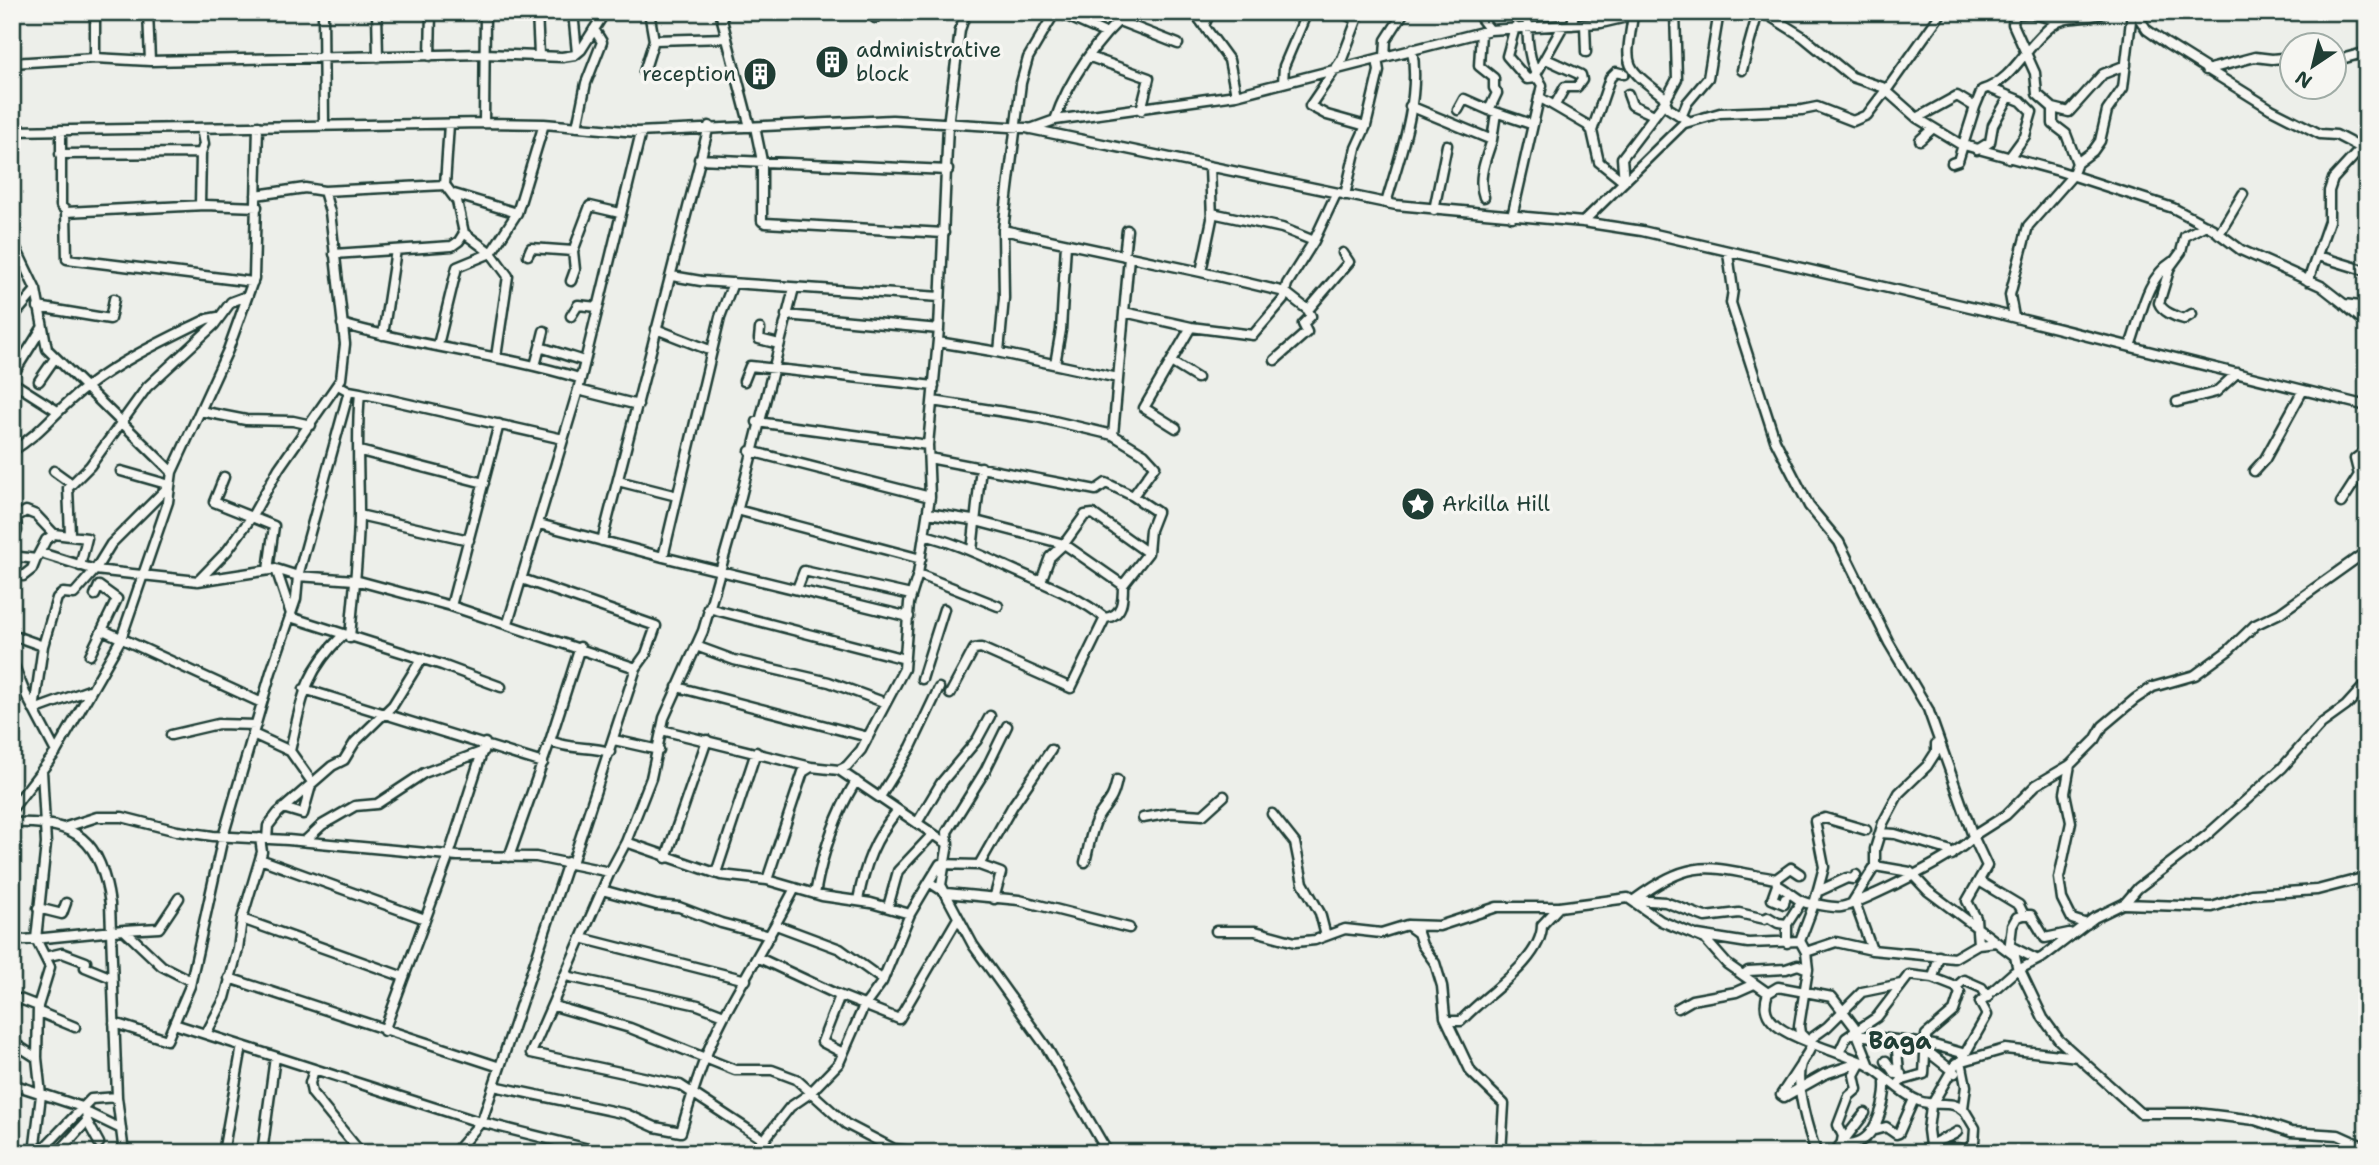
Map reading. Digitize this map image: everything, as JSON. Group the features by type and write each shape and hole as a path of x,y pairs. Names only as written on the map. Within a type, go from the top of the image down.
{"street":[{"path":"12,16 18,12"},
{"path":"95,12 96,58"},
{"path":"148,12 150,61"},
{"path":"323,12 324,125"},
{"path":"377,12 378,57"},
{"path":"430,56 431,12"},
{"path":"484,123 485,12"},
{"path":"537,12 539,55"},
{"path":"573,12 577,53"},
{"path":"12,63 96,58 150,61 485,54 562,57 577,53 605,12"},
{"path":"644,72 654,40 649,12"},
{"path":"720,12 762,161 762,221 944,233"},
{"path":"839,770 847,766 868,737 904,669 911,595 918,574 930,498 928,445 939,329 948,125 960,30 966,12"},
{"path":"999,352 1004,298 1003,230 1021,83 1028,58 1056,12 1105,33"},
{"path":"1055,120 1061,104 1105,33 1129,12"},
{"path":"1194,12 1229,60 1236,95"},
{"path":"1204,26 1210,12"},
{"path":"1283,83 1284,66 1305,16 1289,12"},
{"path":"1341,12 1358,16 1342,59 1331,71 1310,106 1327,115 1366,126"},
{"path":"1124,313 1191,327 1253,335 1283,300 1340,194 1366,126 1387,40 1404,12"},
{"path":"1476,12 1485,31 1479,66 1494,78 1497,93 1492,140 1483,167 1481,187 1484,197"},
{"path":"1512,217 1542,85 1530,59 1529,12"},
{"path":"1515,27 1507,56 1527,79 1536,77 1546,60 1550,44 1567,26 1574,12"},
{"path":"1030,129 1041,122 1236,95 1485,31 1585,24 1648,12"},
{"path":"1624,182 1622,158 1664,103 1676,79 1675,12"},
{"path":"1583,222 1683,119 1687,103 1708,78 1719,12"},
{"path":"1742,70 1760,12 1802,36 1852,77 1885,90 1932,129 1962,145 2160,203 2220,233 2241,250 2321,286 2367,324"},
{"path":"1633,16 1627,47 1631,69 1652,90 1663,96 1664,103 1683,119 1720,113 1817,107 1853,121 1867,115 1942,12"},
{"path":"2105,12 2059,21 2031,13 2015,13 2013,24 2035,73 2037,94 2053,108 2069,111 2103,74 2126,65"},
{"path":"2014,317 2010,295 2028,226 2072,176 2077,163 2093,151 2100,141 2107,111 2123,88 2133,12"},
{"path":"2133,12 2147,30 2289,119 2320,134 2364,145 2333,179 2329,191 2329,221 2308,281"},
{"path":"1119,21 1178,44"},
{"path":"1952,163 1958,161 1982,90 1989,88 2019,64 2025,52 2059,21"},
{"path":"1585,24 1586,52"},
{"path":"577,127 586,83 602,42 594,29"},
{"path":"654,40 727,38"},
{"path":"1387,203 1406,133 1414,85 1412,49"},
{"path":"2348,57 2367,52"},
{"path":"1090,57 1149,78 1141,110"},
{"path":"2206,69 2255,57 2278,58"},
{"path":"1546,60 1581,75 1582,80 1577,87 1565,87 1555,105"},
{"path":"1591,131 1610,78 1616,72 1623,74"},
{"path":"1989,88 2026,103 2032,112 2025,136 2009,158"},
{"path":"1873,123 1875,108 1885,90"},
{"path":"1628,93 1632,105 1654,115"},
{"path":"1917,118 1957,96 1975,107"},
{"path":"1539,97 1573,114 1591,131 1599,162 1624,182"},
{"path":"1977,150 1990,142 1993,125 2009,97"},
{"path":"1458,110 1464,99 1531,124"},
{"path":"1410,106 1492,140"},
{"path":"2053,108 2053,124 2066,134 2077,163"},
{"path":"12,131 484,123 544,124 641,132 709,126 752,127 892,120 1030,129 1387,203 1434,210 1583,222 1642,231 2014,317 2367,406"},
{"path":"445,186 449,124"},
{"path":"438,345 457,267 491,253 516,213 544,124"},
{"path":"12,809 56,752 121,638 168,502 172,472 253,282 258,126"},
{"path":"602,541 709,126"},
{"path":"200,205 201,153 204,144 201,128"},
{"path":"1920,140 1932,129"},
{"path":"61,130 61,206 66,212 67,259 253,282"},
{"path":"508,623 540,524 578,390 641,132"},
{"path":"1434,210 1447,145"},
{"path":"60,154 201,153"},
{"path":"699,159 948,170"},
{"path":"1200,272 1212,213 1210,167"},
{"path":"257,194 305,188 324,191 445,186 454,194 516,213"},
{"path":"198,581 227,551 252,517 279,468 338,386 344,368 342,324 324,191"},
{"path":"454,194 464,233 491,253 507,272 509,281 496,357"},
{"path":"2220,233 2243,194"},
{"path":"66,212 200,205 257,206"},
{"path":"571,281 575,270 573,251 590,206 620,213"},
{"path":"1212,213 1282,228 1314,241"},
{"path":"2130,346 2147,295 2161,270 2181,252 2185,236 2206,225"},
{"path":"1003,230 1285,292 1308,310 1311,316 1303,324 1307,332 1275,360"},
{"path":"1113,435 1124,313 1127,230"},
{"path":"334,254 455,245 464,233"},
{"path":"12,240 36,290 47,349 172,472"},
{"path":"1055,364 1066,244"},
{"path":"528,255 531,248 538,247 573,251"},
{"path":"383,335 396,250"},
{"path":"1308,310 1349,262 1343,253"},
{"path":"1728,253 1733,290 1731,303 1753,365 1759,399 1775,440 1804,498 1839,542 1889,643 1928,709 1936,738 1987,866 1967,901 1976,918 1978,944"},
{"path":"2318,256 2367,271"},
{"path":"2174,260 2167,275 2161,306 2184,319 2192,314"},
{"path":"672,276 794,288 940,297"},
{"path":"663,557 712,351 733,283"},
{"path":"770,1153 764,1140 680,1085 531,1053 554,1006 610,872 626,842 659,750 662,730 677,687 696,646 737,510 757,422 794,288"},
{"path":"12,318 36,290"},
{"path":"70,534 68,488 90,466 147,387 214,326 230,302 247,296"},
{"path":"38,307 110,318 114,299"},
{"path":"2344,304 2367,307"},
{"path":"571,316 578,305 597,307"},
{"path":"786,315 939,329"},
{"path":"12,451 37,435 56,410 86,387 146,348 207,319 218,317"},
{"path":"342,324 579,378"},
{"path":"1176,428 1143,408 1191,327"},
{"path":"12,376 42,328"},
{"path":"656,329 712,351"},
{"path":"760,329 759,339 779,344"},
{"path":"535,366 544,331"},
{"path":"938,342 999,352 1118,378"},
{"path":"540,347 584,361"},
{"path":"39,380 55,358"},
{"path":"1171,362 1197,378"},
{"path":"744,381 750,366 934,386"},
{"path":"2177,402 2216,392 2237,373"},
{"path":"12,382 56,410"},
{"path":"338,386 349,391 563,439"},
{"path":"578,390 638,405"},
{"path":"2254,471 2265,459 2304,390"},
{"path":"114,1023 167,1040 191,981 223,837 290,616 349,391"},
{"path":"290,751 304,689 318,663 346,637 355,580 359,514 360,451 357,422 360,393"},
{"path":"933,401 1037,417 1113,435 1144,454 1155,466 1133,496"},
{"path":"200,411 246,420 293,421 311,425"},
{"path":"757,422 928,445"},
{"path":"451,606 499,424"},
{"path":"2341,503 2359,475 2355,459 2367,450"},
{"path":"360,451 484,483"},
{"path":"750,452 930,498"},
{"path":"924,535 972,551 1041,581 1088,605 1105,618 1112,617 1119,610 1123,601 1123,585 1148,553 1150,530 1157,512 1106,483 1096,490 929,458"},
{"path":"972,551 978,521 981,467"},
{"path":"54,471 72,484"},
{"path":"121,471 170,485"},
{"path":"223,477 214,502 274,526 272,569 290,616 346,637 422,658 501,687"},
{"path":"618,481 677,496"},
{"path":"34,710 43,646 57,598 63,593 75,594 95,570 111,544 170,485"},
{"path":"737,510 921,558"},
{"path":"12,537 18,531 16,517 26,511 37,515 54,534"},
{"path":"928,513 978,521 1065,544 1123,585"},
{"path":"359,514 468,540"},
{"path":"1041,581 1050,557 1065,544 1085,515 1093,514 1148,553"},
{"path":"540,524 908,617"},
{"path":"23,576 32,569 46,540 54,534 87,538 80,566"},
{"path":"1634,900 1671,876 1700,866 1777,882 1801,902 1838,908 1853,904 1952,855 1970,842 1973,836 2006,815 2036,785 2070,765 2095,740 2103,726 2135,699 2154,687 2195,675 2255,625 2280,613 2367,551"},
{"path":"12,556 38,556 95,570 198,581 272,569 299,576 355,580 508,623 636,668"},
{"path":"797,589 804,571 911,595"},
{"path":"918,574 998,606"},
{"path":"454,1153 482,1121 610,752 636,668 646,654 656,626 522,579"},
{"path":"90,655 117,599 99,586 94,595"},
{"path":"708,608 905,659"},
{"path":"922,679 944,608"},
{"path":"950,694 974,649 981,648 1071,688 1105,618"},
{"path":"103,630 262,704"},
{"path":"12,635 43,646"},
{"path":"696,646 734,660 829,682 886,703"},
{"path":"509,857 551,741 580,648"},
{"path":"206,1034 225,998 239,949 242,919 268,826 283,808 312,782 344,760 355,743 386,713 422,658"},
{"path":"12,661 56,752"},
{"path":"1931,1149 1928,1130 1931,1105 1986,1015 1980,1002 2072,932 2123,904 2282,768 2321,724 2346,706 2367,683"},
{"path":"677,687 868,737"},
{"path":"880,797 911,747 939,688"},
{"path":"304,689 543,763"},
{"path":"34,710 89,690"},
{"path":"917,823 941,783 977,740 990,716"},
{"path":"171,735 218,724 255,729 290,751 312,782"},
{"path":"1007,726 985,771 947,832 948,844 941,885 992,973 1047,1048 1108,1153"},
{"path":"662,730 756,751 811,767 839,770 948,844"},
{"path":"1853,904 1875,866 1875,849 1880,833 1899,793 1927,766 1936,752 1936,738"},
{"path":"614,740 659,750"},
{"path":"666,858 707,740"},
{"path":"551,741 568,749 594,748 610,752"},
{"path":"305,841 322,825 355,806 377,804 424,773 486,747"},
{"path":"384,1031 486,747"},
{"path":"979,865 1012,807 1051,750"},
{"path":"716,873 756,751"},
{"path":"2070,765 2065,793 2071,821 2059,878 2062,899 2072,919 2087,924"},
{"path":"767,880 803,772 811,767"},
{"path":"34,1153 41,1095 37,1058 39,1009 50,967 36,939 47,822 42,769"},
{"path":"1085,862 1100,814 1110,806 1117,780"},
{"path":"815,894 829,841 845,799 856,781"},
{"path":"283,808 303,814 312,782"},
{"path":"1143,818 1171,813 1203,815 1224,796"},
{"path":"858,900 869,854 880,832 898,810"},
{"path":"1272,814 1295,843 1303,883 1320,913 1326,936"},
{"path":"66,827 97,817 122,817 177,831 223,837 570,862 610,872"},
{"path":"1861,1062 1825,1074 1784,1097 1781,1095 1810,1052 1809,1040 1800,1033 1799,1026 1808,970 1803,947 1814,904 1821,890 1824,867 1815,821 1825,818 1866,830"},
{"path":"12,823 47,822 66,827 85,841 99,858 106,877 111,930 117,1097 124,1153"},
{"path":"1880,833 1906,837 1948,850 1952,855"},
{"path":"888,907 898,871 933,834"},
{"path":"626,842 666,858 716,873 767,880 815,894 858,900 910,914"},
{"path":"260,859 425,919"},
{"path":"764,1140 790,1107 810,1093 839,1063 864,1006 883,980 910,914 940,864 979,865 1001,873 994,899"},
{"path":"1875,866 1910,872 1928,891 1996,942 2036,959"},
{"path":"1785,900 1784,904 1772,898 1777,882 1791,868 1800,874"},
{"path":"1821,890 1847,878 1853,879 1856,875"},
{"path":"2123,904 2212,908 2252,894 2317,890 2367,877"},
{"path":"1979,881 2019,905 2024,915 2036,920 2038,932 2045,938 2072,932"},
{"path":"929,882 946,894 1018,900 1129,928"},
{"path":"494,1086 626,1114 655,1127 681,1132 692,1093 724,1015 759,958 795,888"},
{"path":"602,890 656,905 679,907 721,923 771,936"},
{"path":"12,951 15,939 159,928 179,898"},
{"path":"1216,931 1255,931 1295,942 1345,929 1381,933 1407,925 1439,926 1497,907 1559,907 1634,900 1665,902 1705,917 1739,913 1765,919 1768,916 1778,923 1787,924"},
{"path":"1634,900 1661,921 1698,935 1768,993"},
{"path":"1787,943 1787,924 1801,902"},
{"path":"38,908 62,914 66,903"},
{"path":"1853,904 1872,950"},
{"path":"1447,1020 1461,1021 1490,996 1507,976 1520,970 1542,935 1542,925 1559,907"},
{"path":"2024,915 2015,919 2009,948 2043,1018 2059,1040 2140,1113 2197,1113 2255,1120 2291,1132 2338,1135 2367,1148"},
{"path":"759,958 840,996 899,1019 958,918"},
{"path":"242,919 404,977"},
{"path":"1407,925 1419,933 1422,945 1435,963 1447,1020 1476,1080 1504,1104 1502,1153"},
{"path":"776,926 840,949 883,980"},
{"path":"124,930 162,966 191,981"},
{"path":"1698,935 1711,934 1748,943 1787,943 1803,947 1836,943 1872,950 1954,958 1978,944 1996,942"},
{"path":"581,937 746,980"},
{"path":"45,957 62,953 86,961 85,967 112,978"},
{"path":"1933,978 1939,956"},
{"path":"1743,975 1748,971 1786,970 1798,965 1808,970"},
{"path":"1838,1150 1859,1142 1871,1131 1887,1094 1885,1083 1892,1084 1902,1077 1924,1074 1926,1035 1954,1011 1960,993 1956,986 1933,978 1909,975 1877,1017 1857,1034 1846,1038 1839,1053"},
{"path":"566,976 698,1004 724,1015"},
{"path":"229,978 500,1068"},
{"path":"1956,986 1964,980 1982,988 1988,997"},
{"path":"1678,1008 1692,1000 1736,992 1754,984"},
{"path":"1809,1040 1827,1027 1862,992 1901,985"},
{"path":"1870,1066 1857,1034 1842,1010 1828,995 1774,987 1768,993 1764,1003 1771,1021 1779,1027 1870,1066 1914,1099 1931,1105 1952,1104 1964,1111 1976,1131 1973,1145 1943,1153"},
{"path":"840,996 822,1042 843,1053"},
{"path":"12,1007 18,999 75,1027"},
{"path":"554,1006 630,1028 735,1070 772,1070 796,1079 846,1124 894,1149"},
{"path":"174,1024 482,1121 604,1153"},
{"path":"1857,1034 1896,1040 1962,1057 2005,1049 2078,1057"},
{"path":"1896,1040 1902,1077"},
{"path":"12,1042 37,1058"},
{"path":"223,1153 242,1046"},
{"path":"1927,1047 1966,1086"},
{"path":"262,1153 275,1057"},
{"path":"1962,1057 1966,1086 1964,1111"},
{"path":"1886,1061 1895,1074 1902,1077"},
{"path":"1838,1150 1843,1136 1838,1125 1849,1096 1857,1088 1854,1075 1861,1062"},
{"path":"1801,1064 1805,1116 1817,1153"},
{"path":"314,1070 310,1083 312,1093 361,1153"},
{"path":"12,1084 84,1109 120,1128"},
{"path":"40,1153 91,1099 117,1097"},
{"path":"1871,1131 1886,1127 1899,1133 1914,1099"},
{"path":"84,1109 99,1143"},
{"path":"1838,1150 1865,1113"},
{"path":"58,1153 87,1121"},
{"path":"1931,1149 1937,1140 1949,1138 1957,1132"},
{"path":"876,1153 894,1149 928,1153"},
{"path":"673,1153 682,1153"}],"place":[{"name":"administrative block","path":"832,62"},
{"name":"reception","path":"760,74"},
{"name":"Arkilla Hill","path":"1418,504"}],"district":[{"name":"Baga","path":"1900,1041"}]}
